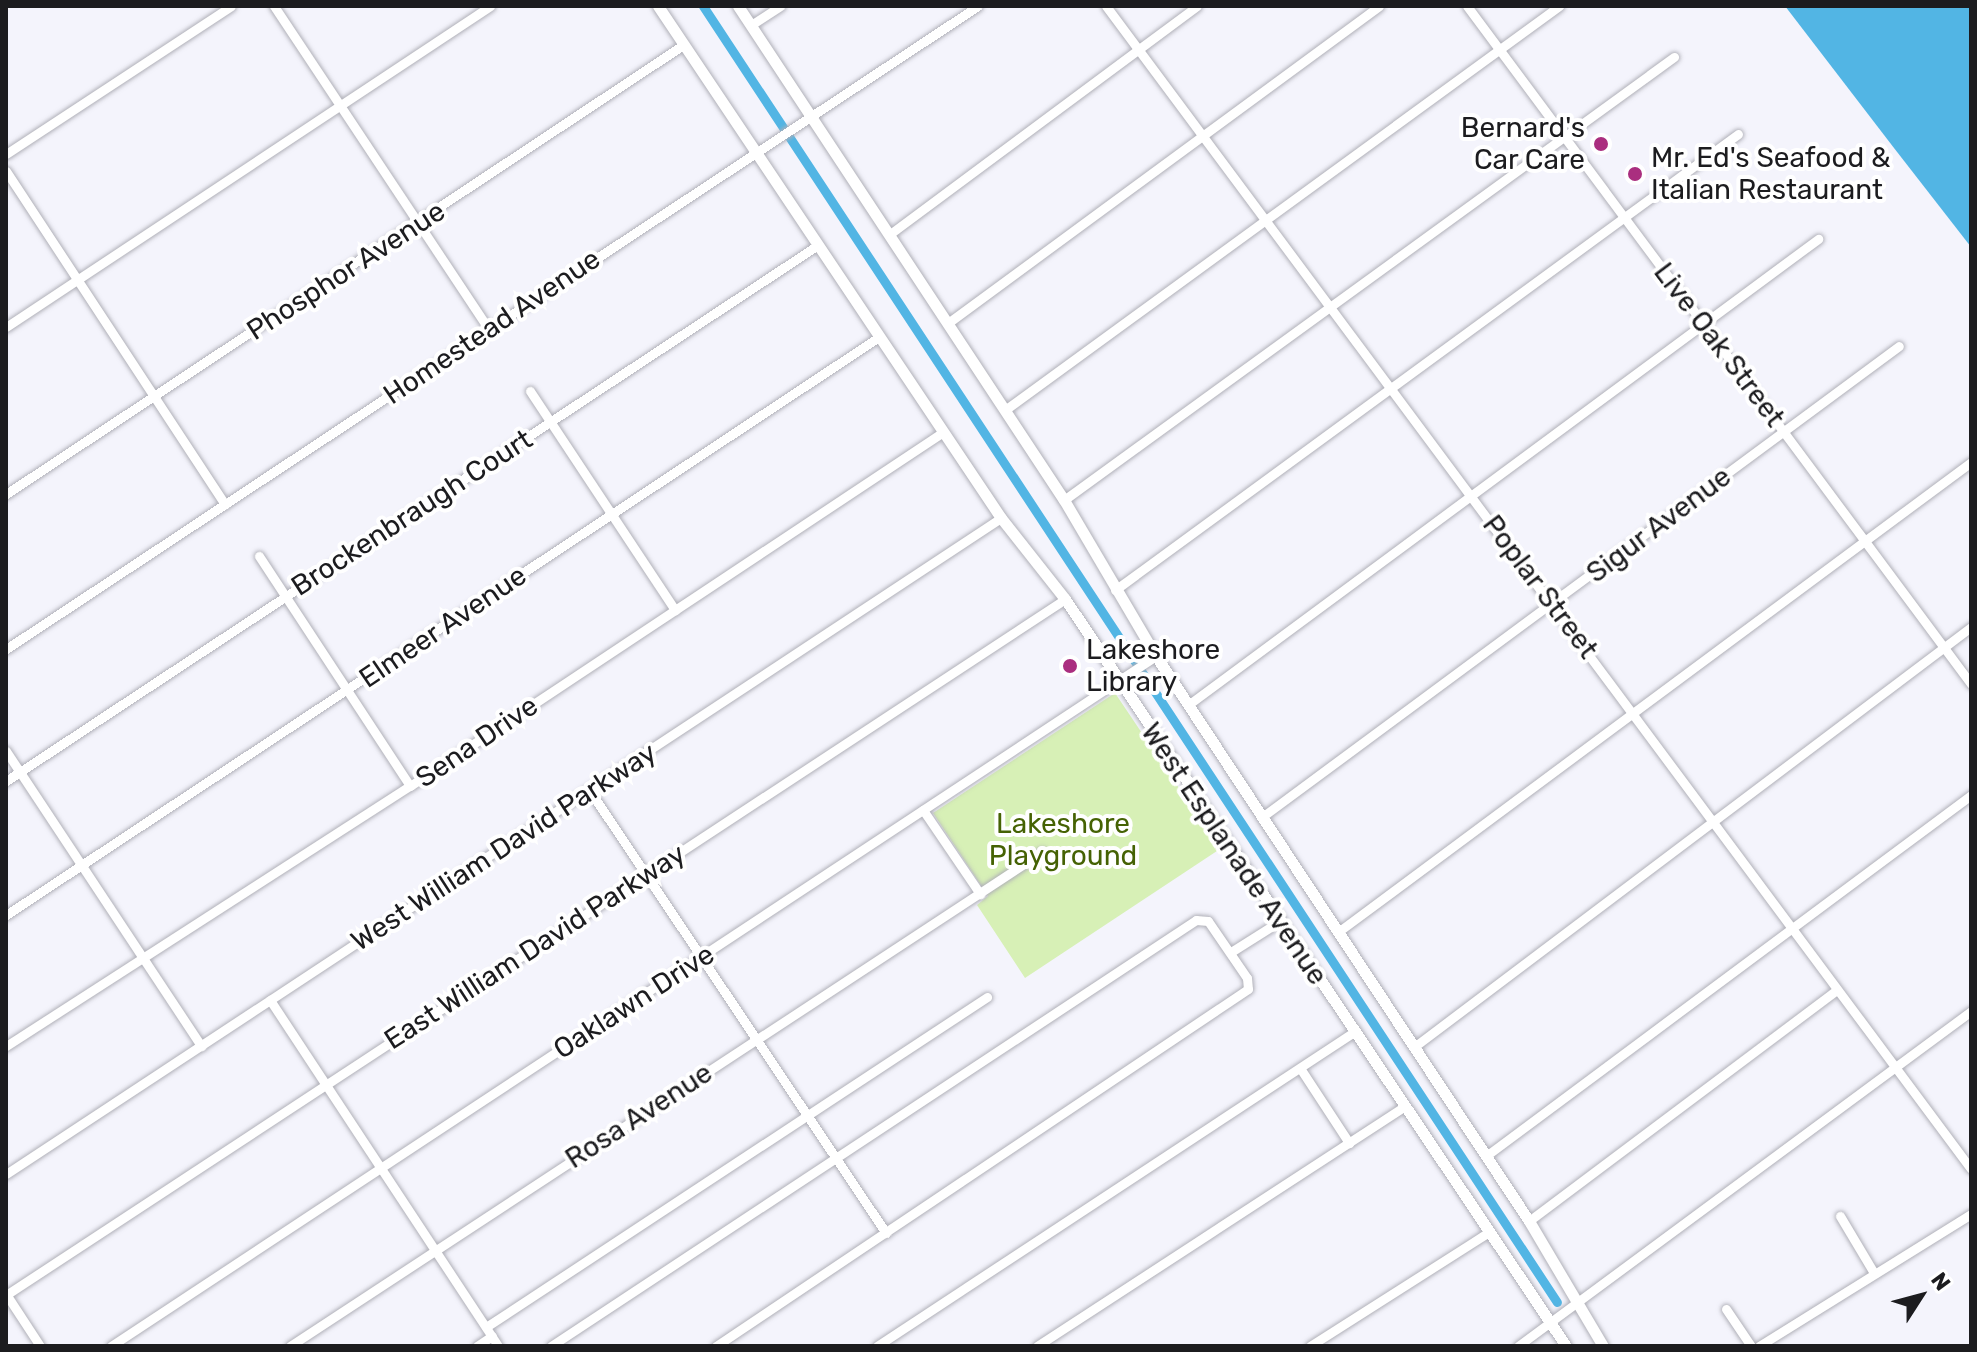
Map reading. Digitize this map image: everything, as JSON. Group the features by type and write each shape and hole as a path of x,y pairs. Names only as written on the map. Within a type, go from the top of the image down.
{"main road":[{"name":"West Esplanade Avenue","path":"658,6 1001,518 1123,678 1280,921 1566,1346"},
{"name":"West Esplanade Avenue","path":"738,6 1064,500 1152,658 1188,705 1529,1221 1581,1303 1603,1346"}],"street":[{"path":"6,154 231,6"},
{"path":"274,6 489,330"},
{"path":"6,327 490,6"},
{"path":"751,25 780,6"},
{"name":"Homestead Avenue","path":"6,649 978,6"},
{"name":"Poplar Street","path":"1106,6 1971,1169"},
{"path":"890,234 1197,6"},
{"path":"948,323 1379,6"},
{"name":"Live Oak Street","path":"1467,6 1971,684"},
{"path":"1005,410 1559,6"},
{"name":"Phosphor Avenue","path":"6,494 418,224 683,45"},
{"path":"1064,500 1562,135 1674,57"},
{"path":"1115,590 1738,134"},
{"path":"6,171 225,504"},
{"path":"1188,705 1473,498 1818,239"},
{"name":"Brockenbraugh Court","path":"6,781 818,245"},
{"name":"Elmeer Avenue","path":"6,915 879,337"},
{"name":"Sigur Avenue","path":"1262,817 1899,346"},
{"path":"530,391 675,610"},
{"name":"Sena Drive","path":"6,1046 410,786 943,432"},
{"path":"1338,932 1971,462"},
{"name":"West William David Parkway","path":"6,1174 1001,518"},
{"path":"259,556 410,786"},
{"name":"East William David Parkway","path":"6,1295 1065,599"},
{"path":"1414,1047 1971,627"},
{"name":"Oaklawn Drive","path":"111,1346 1152,658"},
{"path":"6,751 201,1046"},
{"path":"590,791 886,1233"},
{"path":"1486,1156 1971,795"},
{"path":"923,810 980,894"},
{"name":"Rosa Avenue","path":"290,1346 1042,852"},
{"path":"551,1346 1196,920 1208,921 1231,952 1248,989 716,1346"},
{"path":"1231,952 1280,921"},
{"path":"1529,1221 1837,990"},
{"path":"477,1346 489,1332 807,1114 987,997"},
{"path":"270,1000 498,1346"},
{"path":"1518,1346 1581,1303 1971,1011"},
{"path":"877,1346 1354,1032"},
{"path":"1300,1068 1349,1143"},
{"path":"1037,1346 1404,1107"},
{"path":"1759,1346 1971,1214"},
{"path":"1840,1216 1874,1273"},
{"path":"1310,1346 1489,1232"},
{"path":"6,1295 40,1346"},
{"path":"1726,1309 1751,1346"}],"green space":[{"name":"Lakeshore Playground","path":"1115,693 1220,849 1025,978 977,905 988,896 933,813"}],"water":[{"path":"1785,6 1971,6 1971,247 1894,148"}],"waterway":[{"path":"703,6 1557,1302"}],"place":[{"name":"Bernard's Car Care","path":"1601,144"},
{"name":"Mr. Ed's Seafood & Italian Restaurant","path":"1635,174"},
{"name":"Lakeshore Library","path":"1070,666"}]}
